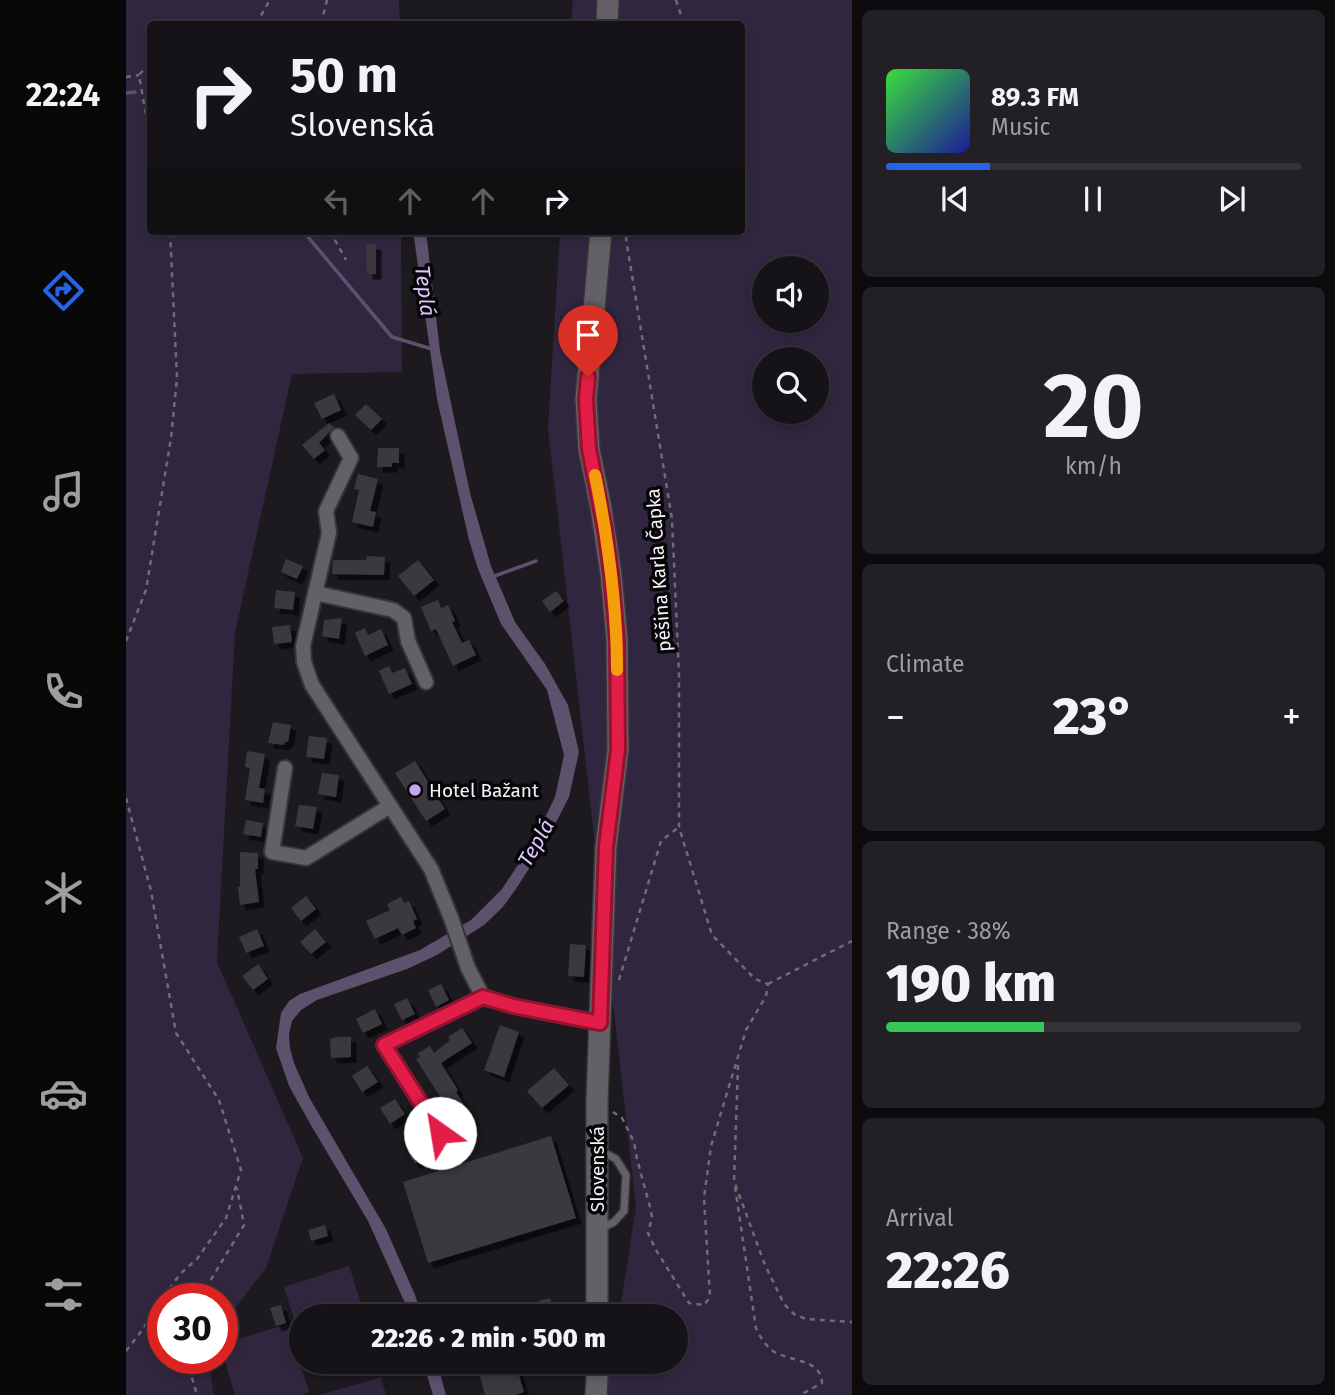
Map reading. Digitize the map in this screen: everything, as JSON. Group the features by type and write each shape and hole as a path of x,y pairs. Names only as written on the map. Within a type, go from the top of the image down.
{"street":[{"path":"607,21 608,0"},
{"name":"Slovenská","path":"597,1304 597,1102 606,847 618,750 616,623 601,509 589,449 586,399 601,235"},
{"path":"338,436 351,458 326,511 329,533 303,646 304,662 312,685 430,869 468,968 483,997"},
{"path":"315,593 393,610 404,618 408,641 426,682"},
{"path":"285,768 272,852 306,858 390,806"},
{"path":"440,1133 384,1045 483,997 513,1006 600,1023"},
{"path":"596,1395 597,1374"}],"lane":[{"path":"596,1232 614,1222 624,1211 626,1175 616,1159 597,1148"}],"path":[{"path":"259,21 270,0"},
{"path":"322,21 327,0"},
{"path":"676,0 683,21"},
{"path":"126,77 139,75 147,66"},
{"path":"139,75 147,121"},
{"path":"126,640 146,590 171,438 177,378 170,235"},
{"path":"332,235 346,260"},
{"name":"pěšina Karla Čapka","path":"627,235 672,519 679,674 679,827 712,935 755,979 768,984"},
{"path":"126,799 151,891 176,1033 219,1100 241,1170 226,1218 197,1259 174,1283"},
{"path":"617,987 661,841 679,827"},
{"path":"597,1102 622,1118 634,1142 652,1217 648,1233 656,1250 689,1303 704,1305 710,1297 704,1198 709,1159 746,1030 766,996 768,984 852,941"},
{"path":"738,1060 734,1181 756,1328 761,1339 774,1352 815,1367 821,1375 822,1383 800,1395"},
{"path":"734,1181 765,1265 784,1304 794,1314 806,1320 852,1322"},
{"path":"209,1283 244,1226 236,1184"},
{"path":"126,1351 147,1323"},
{"path":"191,1374 197,1395"}],"shaded area":[{"path":"126,0 399,0 400,21 147,21 147,235 401,235 402,372 292,374 235,633 217,962 303,1158 266,1268 238,1304 238,1283 147,1283 147,1374 211,1374 214,1395 126,1395"},
{"path":"573,0 852,0 852,1395 606,1395 609,1374 688,1374 688,1304 621,1304 636,1207 548,429 560,235 745,235 745,21 571,21"},
{"path":"349,1266 361,1304 289,1304 284,1287"},
{"path":"288,1324 289,1374 303,1374 309,1392 301,1395 235,1395 229,1374 238,1374 238,1339"},
{"path":"381,1377 386,1395 320,1395"}],"water":[{"name":"Teplá","path":"414,235 426,235 440,351 470,493 491,566 515,622 545,664 568,705 579,752 569,797 547,840 502,908 484,925 437,955 407,969 317,1000 301,1010 292,1021 289,1034 294,1063 309,1097 386,1229 418,1304 405,1304 368,1221 289,1086 276,1048 281,1013 289,1001 300,994 420,950 471,920 502,889 533,842 555,797 564,755 547,690 501,624 469,540 437,399"},
{"path":"427,1374 440,1374 446,1395 433,1395"}],"building":[{"path":"366,244 376,244 376,274 367,274"},
{"path":"334,394 341,410 322,419 314,403"},
{"path":"366,404 382,419 371,430 355,415"},
{"path":"329,423 334,427 319,443 325,450 314,459 302,445"},
{"path":"378,448 399,448 399,463 392,463 392,467 377,467"},
{"path":"358,474 378,479 370,511 376,512 373,527 352,522 359,490 354,489"},
{"path":"367,556 385,557 384,575 332,574 333,560 366,560"},
{"path":"286,559 303,566 297,579 281,572"},
{"path":"418,560 434,580 414,596 398,576"},
{"path":"276,590 295,592 293,610 274,608"},
{"path":"556,591 564,601 550,612 542,601"},
{"path":"438,600 441,608 448,605 455,621 452,622 462,643 469,640 476,655 453,666 436,629 431,631 421,607"},
{"path":"342,618 339,639 322,636 324,620"},
{"path":"290,625 292,642 274,644 272,627"},
{"path":"365,628 368,635 381,629 388,645 365,656 355,633"},
{"path":"389,666 392,673 405,668 412,684 389,694 379,671"},
{"path":"273,722 291,725 288,742 284,745 268,743"},
{"path":"309,736 327,738 324,759 306,757"},
{"path":"247,751 265,754 259,788 265,789 263,803 245,800 250,768 245,767"},
{"path":"415,761 445,809 426,821 395,773"},
{"path":"322,773 339,775 336,797 318,794"},
{"path":"299,805 317,807 313,829 295,826"},
{"path":"246,820 263,823 261,837 243,834"},
{"path":"240,852 258,853 258,869 255,869 259,902 240,905"},
{"path":"306,896 316,909 301,921 291,908"},
{"path":"401,897 404,903 409,901 417,919 413,921 416,928 402,935 398,928 375,939 366,921 390,910 387,904"},
{"path":"257,929 264,946 246,953 239,937"},
{"path":"315,929 326,942 311,954 300,942"},
{"path":"570,944 586,945 584,977 568,976"},
{"path":"258,964 268,979 253,990 242,976"},
{"path":"441,984 449,1000 436,1007 428,990"},
{"path":"407,998 415,1014 402,1020 394,1004"},
{"path":"375,1009 382,1024 363,1033 356,1019"},
{"path":"500,1025 519,1032 504,1077 484,1070"},
{"path":"462,1028 472,1043 441,1063 474,1121 458,1131 449,1116 451,1114 416,1059 420,1057 418,1053 430,1046 434,1053 450,1040 448,1037"},
{"path":"351,1037 351,1057 331,1058 330,1039"},
{"path":"367,1066 378,1082 362,1092 352,1076"},
{"path":"554,1068 569,1085 542,1108 527,1091"},
{"path":"395,1099 405,1114 390,1124 380,1108"},
{"path":"551,1136 576,1218 428,1263 403,1182"},
{"path":"422,1142 430,1154 415,1164 407,1151"},
{"path":"325,1225 328,1236 311,1241 308,1230"},
{"path":"550,1298 552,1304 539,1304 538,1301"},
{"path":"281,1305 286,1323 276,1326 270,1308"},
{"path":"479,1374 519,1374 524,1392 515,1395 485,1395"}],"waterway":[{"path":"126,93 135,92"},
{"path":"306,235 392,337 432,349"},
{"path":"492,577 536,561"}],"slow traffic":[{"path":"595,475 611,574 617,670"}],"place":[{"name":"Hotel Bažant","path":"415,790"}],"route":[{"path":"440,1133 384,1045 483,997 513,1006 600,1023 606,847 618,750 617,640 605,530 589,449 586,399 588,377"}]}
